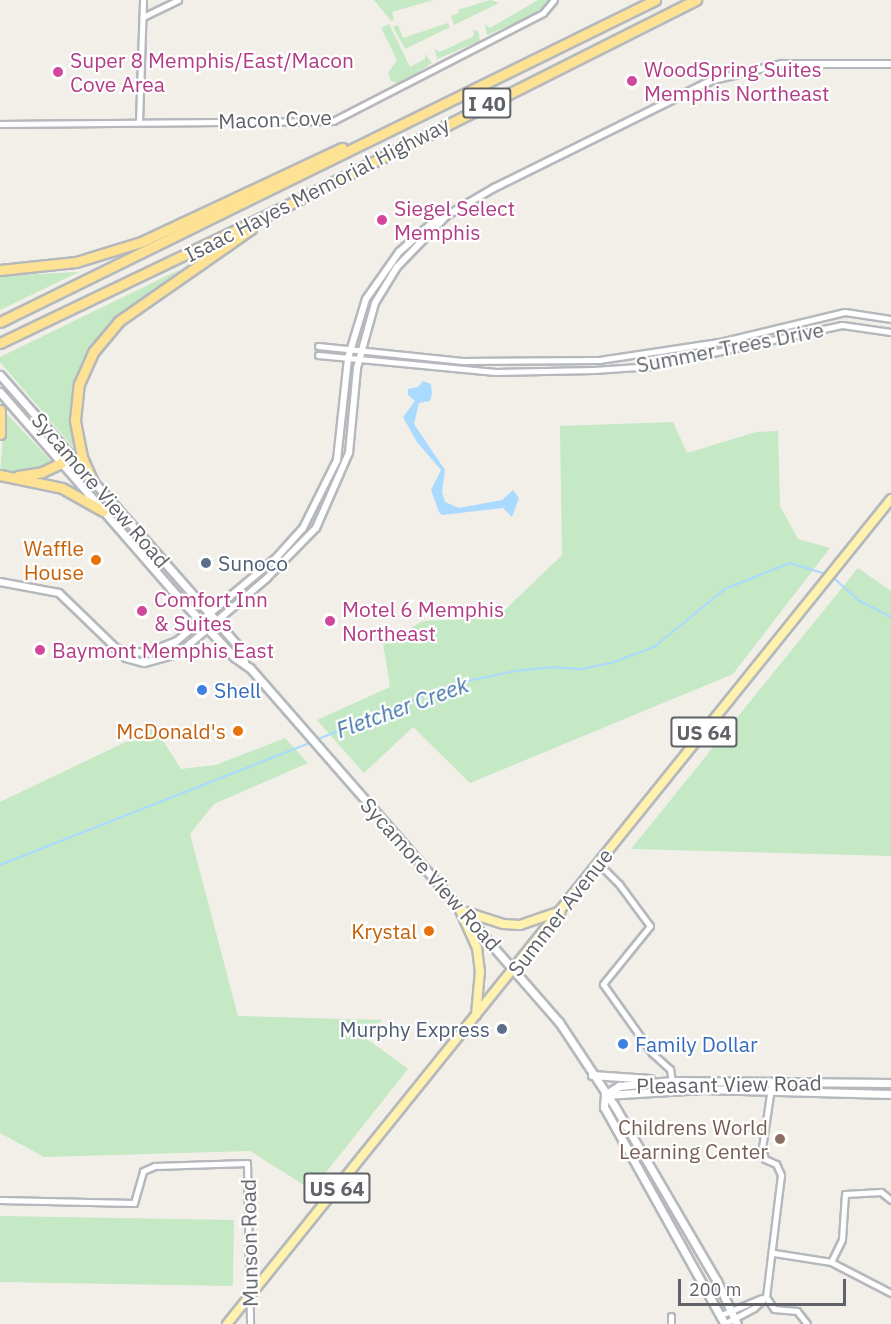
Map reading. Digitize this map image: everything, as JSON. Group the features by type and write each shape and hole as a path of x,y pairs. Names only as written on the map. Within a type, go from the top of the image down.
{"highway":[{"name":"Isaac Hayes Memorial Highway","path":"0,322 655,0"},
{"name":"Isaac Hayes Memorial Highway","path":"2,342 280,209 696,0"},
{"path":"0,270 76,262 141,242 336,150 392,130"},
{"path":"93,482 82,457 75,420 80,384 94,351 119,321 280,209"},
{"path":"0,410 0,434"},
{"path":"16,477 42,472 61,463 68,453"},
{"path":"0,476 16,477 62,488 103,511"}],"main road":[{"name":"Sycamore View Road","path":"0,375 241,649 244,662"},
{"name":"Sycamore View Road","path":"0,392 201,622 234,657 244,662 460,910 516,969 559,1022 605,1095 614,1105 735,1317"},
{"name":"Summer Avenue","path":"227,1324 476,1015 516,969 891,499"},
{"path":"460,910 503,924 520,925 561,911"},
{"path":"460,910 477,948 480,971 476,1015"},
{"path":"592,1075 658,1082"},
{"name":"Pleasant View Road","path":"605,1095 619,1086 672,1081 891,1083"},
{"path":"876,1083 876,1094"},
{"name":"Pleasant View Road","path":"605,1095 703,1089 891,1094"},
{"name":"Sycamore View Road","path":"605,1095 604,1107 725,1324"},
{"path":"687,1254 697,1248"}],"street":[{"path":"139,122 143,0"},
{"path":"143,17 178,0"},
{"name":"Macon Cove","path":"0,124 333,121 543,13 554,0"},
{"path":"0,582 59,593 126,657 144,663 160,661 178,654 306,540 329,503 349,453 359,359 369,318 385,285 397,267 446,216 494,188 713,80 782,64 891,64"},
{"path":"116,649 159,651 201,622 276,558 303,528 320,501 337,460 348,358 366,299 378,278 417,235 438,218 446,216"},
{"name":"Summer Trees Drive","path":"318,346 462,361 599,360 771,331 844,312 891,319"},
{"name":"Summer Trees Drive","path":"318,355 495,372 594,370 652,366 842,325 891,332"},
{"path":"771,331 773,340"},
{"path":"598,864 619,884 650,926 603,984 652,1053 670,1069 672,1081"},
{"path":"725,1324 761,1303 774,1253 781,1175 776,1164 765,1159 762,1148 772,1082"},
{"name":"Munson Road","path":"0,1200 134,1203 143,1171 155,1166 247,1163 250,1324"},
{"path":"831,1262 842,1239 845,1194 881,1192 891,1200"},
{"path":"774,1253 831,1262 891,1293"},
{"path":"764,1297 774,1309 797,1311 807,1324"},
{"path":"721,1315 735,1317"},
{"path":"671,1316 671,1324"}],"green space":[{"path":"374,0 433,0 392,12 394,20 391,21"},
{"path":"490,0 499,3 454,25 451,16 459,13 458,10"},
{"path":"538,0 551,0 538,13 487,35 485,24 490,28"},
{"path":"448,23 450,27 405,49 393,27 398,25 403,38"},
{"path":"389,24 410,67 425,59 425,54 432,63 400,84 391,81 388,73 397,60 381,28"},
{"path":"473,30 478,31 480,41 437,59 435,49 440,52 474,36"},
{"path":"181,269 121,314 86,357 75,391 78,453 0,362 0,357"},
{"path":"79,272 0,310 0,276"},
{"path":"5,412 52,462 51,465 16,474 0,473"},
{"path":"673,422 687,453 756,432 778,431 780,506 798,539 830,548 733,674 470,783 413,727 364,773 317,720 390,687 383,643 423,621 484,618 505,610 562,555 560,426"},
{"path":"858,568 891,591 891,856 631,849"},
{"path":"155,728 181,769 216,765 285,738 308,763 214,804 190,834 238,1016 382,1020 367,1039 408,1069 312,1190 250,1151 44,1157 0,1133 0,802"},
{"path":"0,1216 234,1220 233,1286 0,1282"}],"water":[{"path":"423,381 431,384 432,394 430,401 419,403 414,424 445,470 442,492 445,502 459,508 502,500 513,490 519,498 512,517 503,508 442,515 439,512 431,490 441,470 417,442 403,417 415,401 408,395 408,389 418,387"}],"waterway":[{"name":"Fletcher Creek","path":"316,740 454,684 515,671 551,667 582,669 614,662 654,647 725,589 790,563 826,574"},
{"name":"Fletcher Creek","path":"833,577 860,601 891,617"},
{"name":"Fletcher Creek","path":"0,865 312,742"}],"place":[{"name":"Super 8 Memphis/East/Macon Cove Area","path":"58,72"},
{"name":"WoodSpring Suites Memphis Northeast","path":"632,81"},
{"name":"Siegel Select Memphis","path":"382,220"},
{"name":"Waffle House","path":"96,560"},
{"name":"Sunoco","path":"206,563"},
{"name":"Comfort Inn & Suites","path":"142,611"},
{"name":"Motel 6 Memphis Northeast","path":"330,621"},
{"name":"Baymont Memphis East","path":"40,650"},
{"name":"Shell","path":"202,690"},
{"name":"McDonald's","path":"238,731"},
{"name":"Krystal","path":"429,931"},
{"name":"Murphy Express","path":"502,1029"},
{"name":"Family Dollar","path":"623,1044"},
{"name":"Childrens World Learning Center","path":"780,1139"}]}
